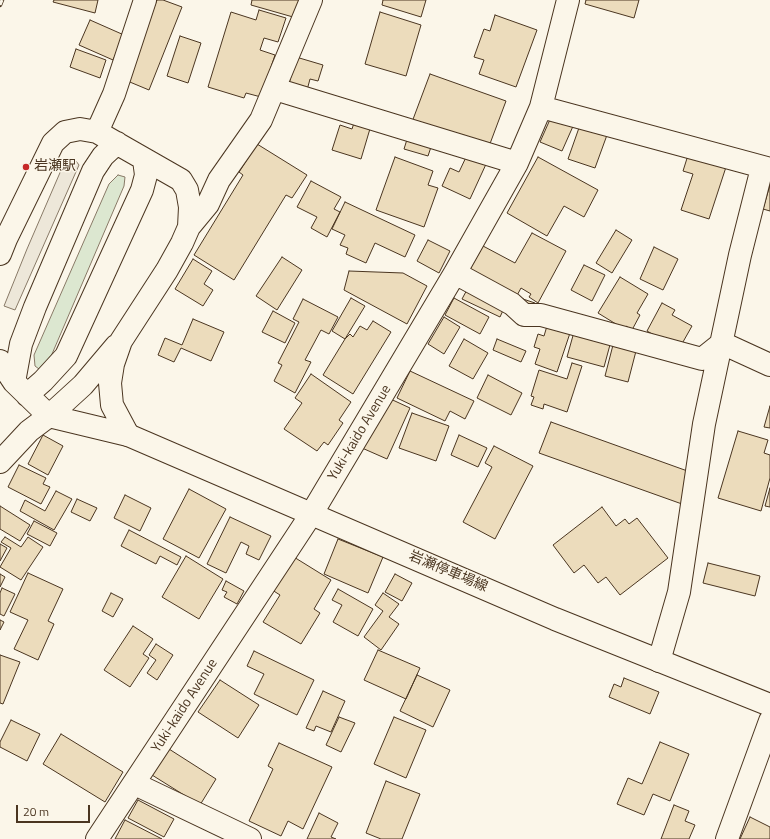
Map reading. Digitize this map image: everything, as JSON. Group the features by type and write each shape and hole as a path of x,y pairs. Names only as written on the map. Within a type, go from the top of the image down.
{"street":[{"path":"97,132 114,94 145,0"},
{"path":"0,462 29,431 49,416 83,385 121,341 167,270 189,227 208,204 220,180 261,120 311,0"},
{"name":"Yuki-kaido Avenue","path":"97,839 312,513 455,273 516,163 541,107 568,0"},
{"path":"274,89 516,163"},
{"path":"541,107 766,168 740,255 704,424 679,592 659,661"},
{"path":"0,254 53,143 65,132 80,129 97,132 117,142 144,160 181,180 194,182 220,180"},
{"path":"20,388 21,344 35,307 93,171 103,156 117,142"},
{"path":"20,388 43,380 66,356 142,190 146,175 144,160"},
{"path":"181,180 187,190 190,207 189,227"},
{"path":"455,273 512,304 524,315 541,315 702,359 722,343"},
{"path":"121,341 113,364 110,383 112,404 128,435"},
{"path":"722,343 770,365"},
{"path":"0,361 20,388 49,416"},
{"name":"岩瀬停車場線","path":"49,416 128,435 555,619 770,705"},
{"path":"727,839 770,721"},
{"path":"134,784 250,839"}],"green space":[{"path":"118,175 125,177 124,186 49,361 44,367 39,369 35,366 34,355 109,184"}],"shaded area":[{"path":"70,160 76,161 79,165 15,310 4,306 62,168"}],"building":[{"path":"54,0 98,0 95,13 53,2"},
{"path":"157,0 163,0 182,7 149,90 125,80"},
{"path":"252,0 306,0 300,19 251,5"},
{"path":"383,0 426,0 421,17 382,5"},
{"path":"586,0 639,0 634,18 585,4"},
{"path":"259,10 286,18 278,42 264,38 260,50 275,55 261,97 246,93 244,98 208,87 231,12 256,20"},
{"path":"380,12 421,25 406,76 365,64"},
{"path":"495,15 537,30 516,87 479,74 484,60 474,57 484,29 490,31"},
{"path":"90,20 124,35 113,60 79,45"},
{"path":"180,36 201,43 188,83 167,76"},
{"path":"76,49 106,60 100,78 70,67"},
{"path":"296,57 323,65 318,81 310,79 306,94 289,84"},
{"path":"430,74 506,101 488,149 412,122"},
{"path":"552,115 574,124 562,151 540,142"},
{"path":"356,117 372,122 361,159 332,150 340,125 352,129"},
{"path":"580,125 607,135 595,168 568,159"},
{"path":"409,133 433,141 428,156 404,149"},
{"path":"257,144 307,175 292,198 286,195 234,280 194,255 243,175 239,172"},
{"path":"689,152 727,164 709,219 681,210 693,174 683,171"},
{"path":"468,153 487,162 470,199 442,186 450,168 459,172"},
{"path":"395,157 433,171 428,185 438,188 424,227 376,210"},
{"path":"538,157 598,190 584,217 564,206 547,236 507,213"},
{"path":"311,181 341,197 334,209 340,212 327,237 311,228 317,217 297,207"},
{"path":"770,185 770,211 763,209"},
{"path":"345,202 415,235 405,257 375,243 366,263 346,254 348,248 340,245 345,235 332,229"},
{"path":"616,230 632,240 612,273 596,263"},
{"path":"532,233 566,251 538,303 529,297 531,294 521,288 514,301 470,269 483,246 515,263"},
{"path":"428,240 450,251 439,273 417,261"},
{"path":"654,247 678,259 663,290 640,279"},
{"path":"282,257 302,270 277,310 256,296"},
{"path":"193,259 212,271 204,284 213,290 203,306 175,289"},
{"path":"584,265 605,275 592,301 571,290"},
{"path":"349,271 403,273 427,286 407,324 344,290"},
{"path":"620,277 648,294 637,313 640,315 632,330 626,326 624,329 598,313"},
{"path":"469,286 506,304 500,317 462,299"},
{"path":"351,298 365,306 345,339 332,331"},
{"path":"454,298 489,317 480,334 445,315"},
{"path":"303,299 338,317 329,334 321,330 305,360 311,362 295,393 274,381 282,365 278,363 299,322 293,319"},
{"path":"523,299 535,303 532,311 520,306"},
{"path":"662,303 675,310 672,315 692,326 679,349 647,331"},
{"path":"273,311 295,323 285,343 262,332"},
{"path":"444,317 460,327 444,354 428,344"},
{"path":"193,319 224,332 211,361 181,348 174,362 158,355 165,338 182,345"},
{"path":"373,321 391,332 353,394 323,375 345,339 350,334 353,337 360,326 367,330"},
{"path":"547,326 570,333 557,372 535,364 540,349 534,347 538,334 544,336"},
{"path":"574,332 611,341 604,367 567,357"},
{"path":"464,339 488,353 473,379 449,366"},
{"path":"497,339 526,351 521,362 493,350"},
{"path":"613,345 636,351 628,382 605,376"},
{"path":"572,363 582,366 567,412 544,404 543,409 531,405 534,397 531,396 539,370 567,379"},
{"path":"410,371 474,401 465,419 450,411 445,421 397,398"},
{"path":"311,374 351,402 339,420 343,423 328,445 324,442 317,451 284,429 302,403 295,398"},
{"path":"488,375 522,393 511,415 477,398"},
{"path":"384,396 410,408 387,459 362,448"},
{"path":"770,406 770,428 764,427"},
{"path":"412,413 449,426 436,461 399,448"},
{"path":"551,422 693,473 682,504 539,453"},
{"path":"738,431 768,440 764,453 770,455 770,478 761,511 718,498"},
{"path":"43,435 63,446 48,475 28,464"},
{"path":"459,435 487,448 478,467 451,455"},
{"path":"494,446 533,466 495,539 463,522 492,467 485,463"},
{"path":"19,465 46,478 43,484 50,487 41,504 8,487"},
{"path":"770,488 770,507 765,506"},
{"path":"189,489 226,509 199,558 163,539"},
{"path":"56,491 72,499 54,530 20,511 25,500 45,511"},
{"path":"125,495 151,508 140,531 114,518"},
{"path":"77,499 97,508 90,521 71,512"},
{"path":"0,506 30,525 20,541 0,529"},
{"path":"602,507 616,526 625,519 629,524 637,518 668,558 620,595 606,577 598,583 584,565 574,573 553,545"},
{"path":"230,517 271,536 259,560 246,554 249,546 241,542 226,573 207,564"},
{"path":"34,521 57,533 50,546 27,534"},
{"path":"129,530 181,557 177,565 160,556 156,564 121,546"},
{"path":"5,537 21,547 28,537 43,547 21,580 0,567 11,548 1,542"},
{"path":"338,539 383,557 368,593 324,574"},
{"path":"0,544 7,548 0,561"},
{"path":"289,554 331,580 314,609 320,613 301,644 263,622 280,595 269,588"},
{"path":"186,556 223,579 199,619 162,597"},
{"path":"708,563 760,576 755,596 703,583"},
{"path":"28,573 63,589 48,621 54,624 38,660 14,649 28,620 10,612"},
{"path":"0,574 5,577 0,587"},
{"path":"395,574 412,583 402,601 385,592"},
{"path":"226,581 244,591 237,604 224,597 227,592 222,590"},
{"path":"2,588 15,594 4,616 0,614 0,593"},
{"path":"338,589 373,609 358,636 333,622 342,605 332,600"},
{"path":"111,593 123,599 113,617 102,611"},
{"path":"383,593 399,604 389,617 399,624 381,650 364,637 383,611 375,605"},
{"path":"0,620 4,622 0,630"},
{"path":"133,626 153,639 143,654 149,658 130,687 104,670"},
{"path":"156,644 173,655 157,680 147,673 156,660 149,655"},
{"path":"378,650 420,668 406,699 364,680"},
{"path":"254,651 314,680 297,715 254,694 264,674 247,666"},
{"path":"0,655 20,662 3,704 0,703"},
{"path":"417,675 450,690 433,727 400,711"},
{"path":"624,678 659,692 650,714 609,697 614,684 621,687"},
{"path":"220,680 259,705 238,738 198,712"},
{"path":"323,691 345,701 331,732 316,726 314,731 306,728"},
{"path":"339,717 355,723 341,752 326,745"},
{"path":"394,717 426,730 406,778 374,764"},
{"path":"11,720 40,734 27,761 0,747 0,742"},
{"path":"61,734 123,772 105,802 43,764"},
{"path":"660,742 689,754 670,801 653,794 644,815 617,804 628,778 642,784"},
{"path":"279,743 332,767 303,829 288,821 281,836 249,821 273,769 268,766"},
{"path":"169,749 216,779 200,805 152,775"},
{"path":"386,781 420,794 402,839 381,839 366,833"},
{"path":"138,800 174,819 164,837 128,818"},
{"path":"674,805 689,811 685,821 695,825 689,839 661,839"},
{"path":"319,813 338,823 331,837 336,839 307,839"},
{"path":"750,817 770,827 770,839 740,839"},
{"path":"125,820 162,839 115,839"}],"railway":[{"path":"0,5 2,0"}],"place":[{"name":"岩瀬駅","path":"26,167"}]}
